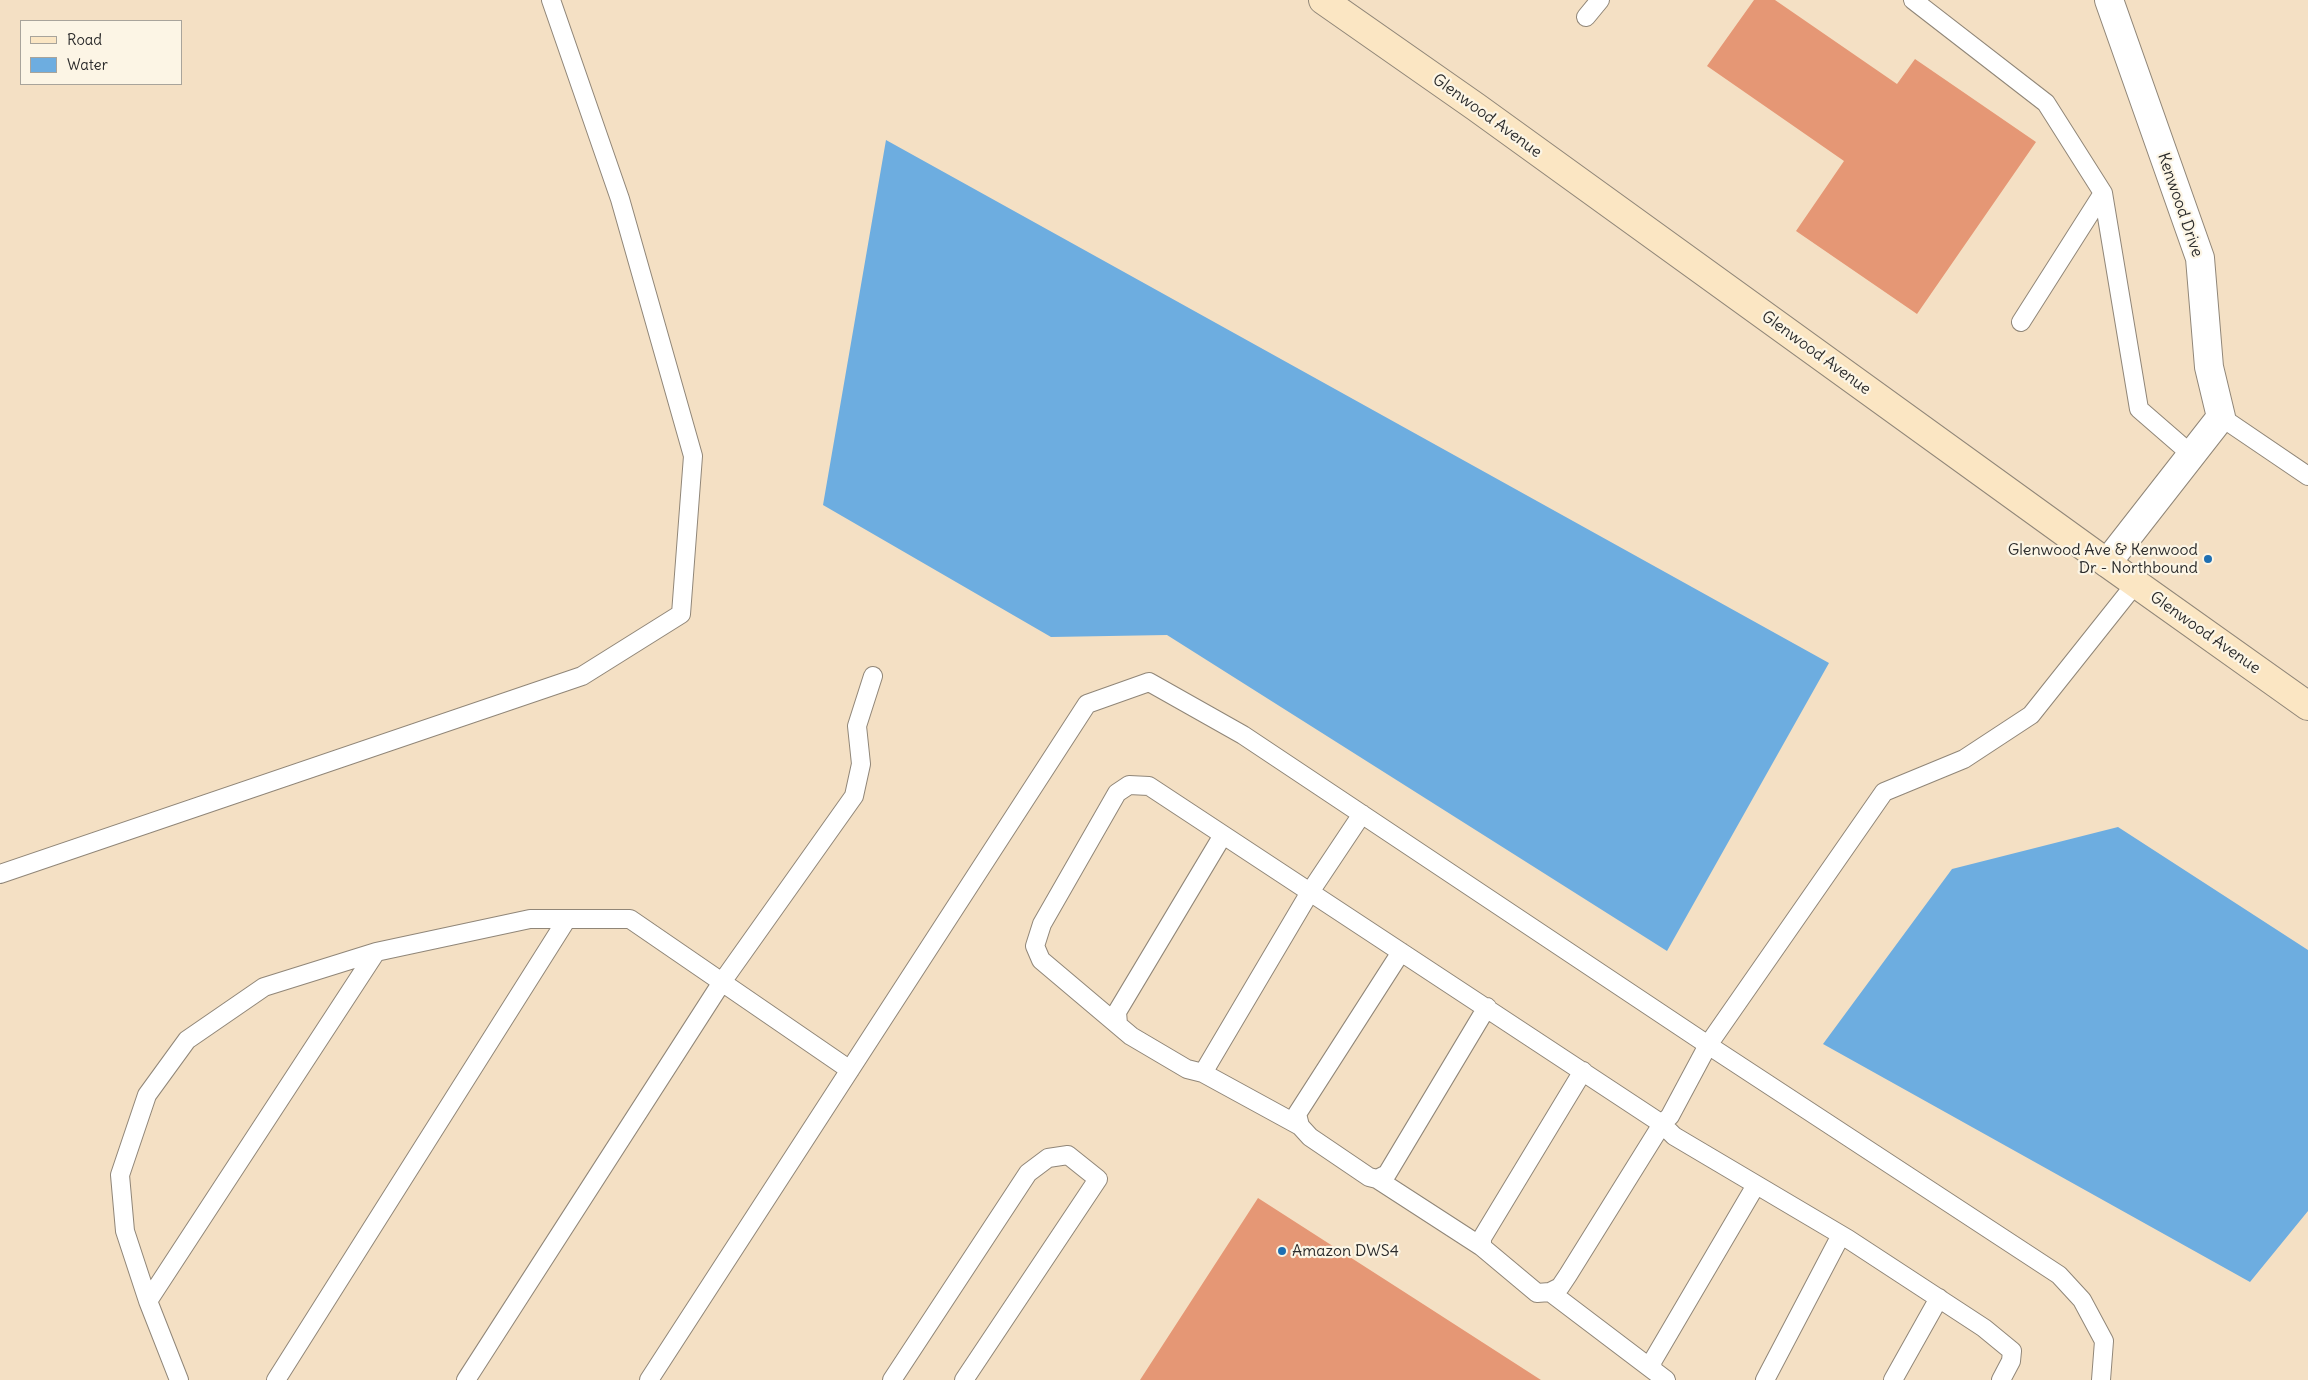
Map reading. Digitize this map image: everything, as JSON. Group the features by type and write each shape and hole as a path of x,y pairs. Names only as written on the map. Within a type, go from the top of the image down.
{"street":[{"name":"Glenwood Avenue","path":"1323,0 1476,107 2308,706"},
{"name":"Kenwood Drive","path":"2109,0 2200,258 2209,367 2221,417"},
{"path":"2107,563 2221,417"}],"lane":[{"path":"0,874 582,676 681,614 693,456 620,199 551,0"},
{"path":"1586,17 1600,0"},
{"path":"1913,0 2046,103 2103,193 2139,409 2192,455"},
{"path":"2021,322 2103,193"},
{"path":"2221,417 2308,476"},
{"path":"2001,1380 2011,1361 2012,1351 1984,1328 1840,1235 1674,1136 1662,1124 1487,1007 1149,786 1129,785 1117,794 1042,924 1035,946 1042,960 1131,1036 1187,1070 1203,1074 1300,1126 1310,1137 1369,1177 1377,1179 1482,1248 1537,1292 1550,1292 1560,1287 1662,1124 1670,1116 1708,1045 1884,792 1964,759 2032,715 2136,584"},
{"path":"466,1380 722,982 854,796 861,764 857,726 873,676"},
{"path":"649,1380 1087,704 1149,682 1243,734 1708,1045 2058,1275 2082,1300 2104,1341 2101,1380"},
{"path":"1203,1074 1310,892 1362,814"},
{"path":"1118,1024 1117,1012 1223,835"},
{"path":"179,1380 148,1301 125,1231 120,1175 147,1095 187,1040 264,987 376,952 530,919 630,919 850,1070"},
{"path":"276,1380 568,919"},
{"path":"148,1301 376,952"},
{"path":"1300,1126 1297,1114 1401,952"},
{"path":"1377,1179 1387,1174 1487,1007"},
{"path":"1482,1248 1482,1238 1583,1071"},
{"path":"892,1380 1028,1173 1048,1158 1068,1155 1098,1179 964,1380"},
{"path":"1659,1375 1652,1362 1756,1185"},
{"path":"1765,1380 1840,1235"},
{"path":"1550,1292 1659,1375"},
{"path":"1893,1380 1939,1298"}],"water":[{"path":"886,140 1829,663 1667,951 1167,635 1051,637 823,505"},
{"path":"2118,827 2308,950 2308,1211 2250,1282 1823,1044 1952,869"}],"building":[{"path":"1754,0 1775,0 1897,84 1915,59 2036,142 1917,314 1796,231 1844,161 1707,66"},
{"name":"Amazon DWS4","path":"1258,1198 1423,1304 1541,1380 1140,1380"}],"place":[{"name":"Glenwood Ave & Kenwood Dr - Northbound","path":"2208,559"},
{"name":"Amazon DWS4","path":"1282,1251"}]}
